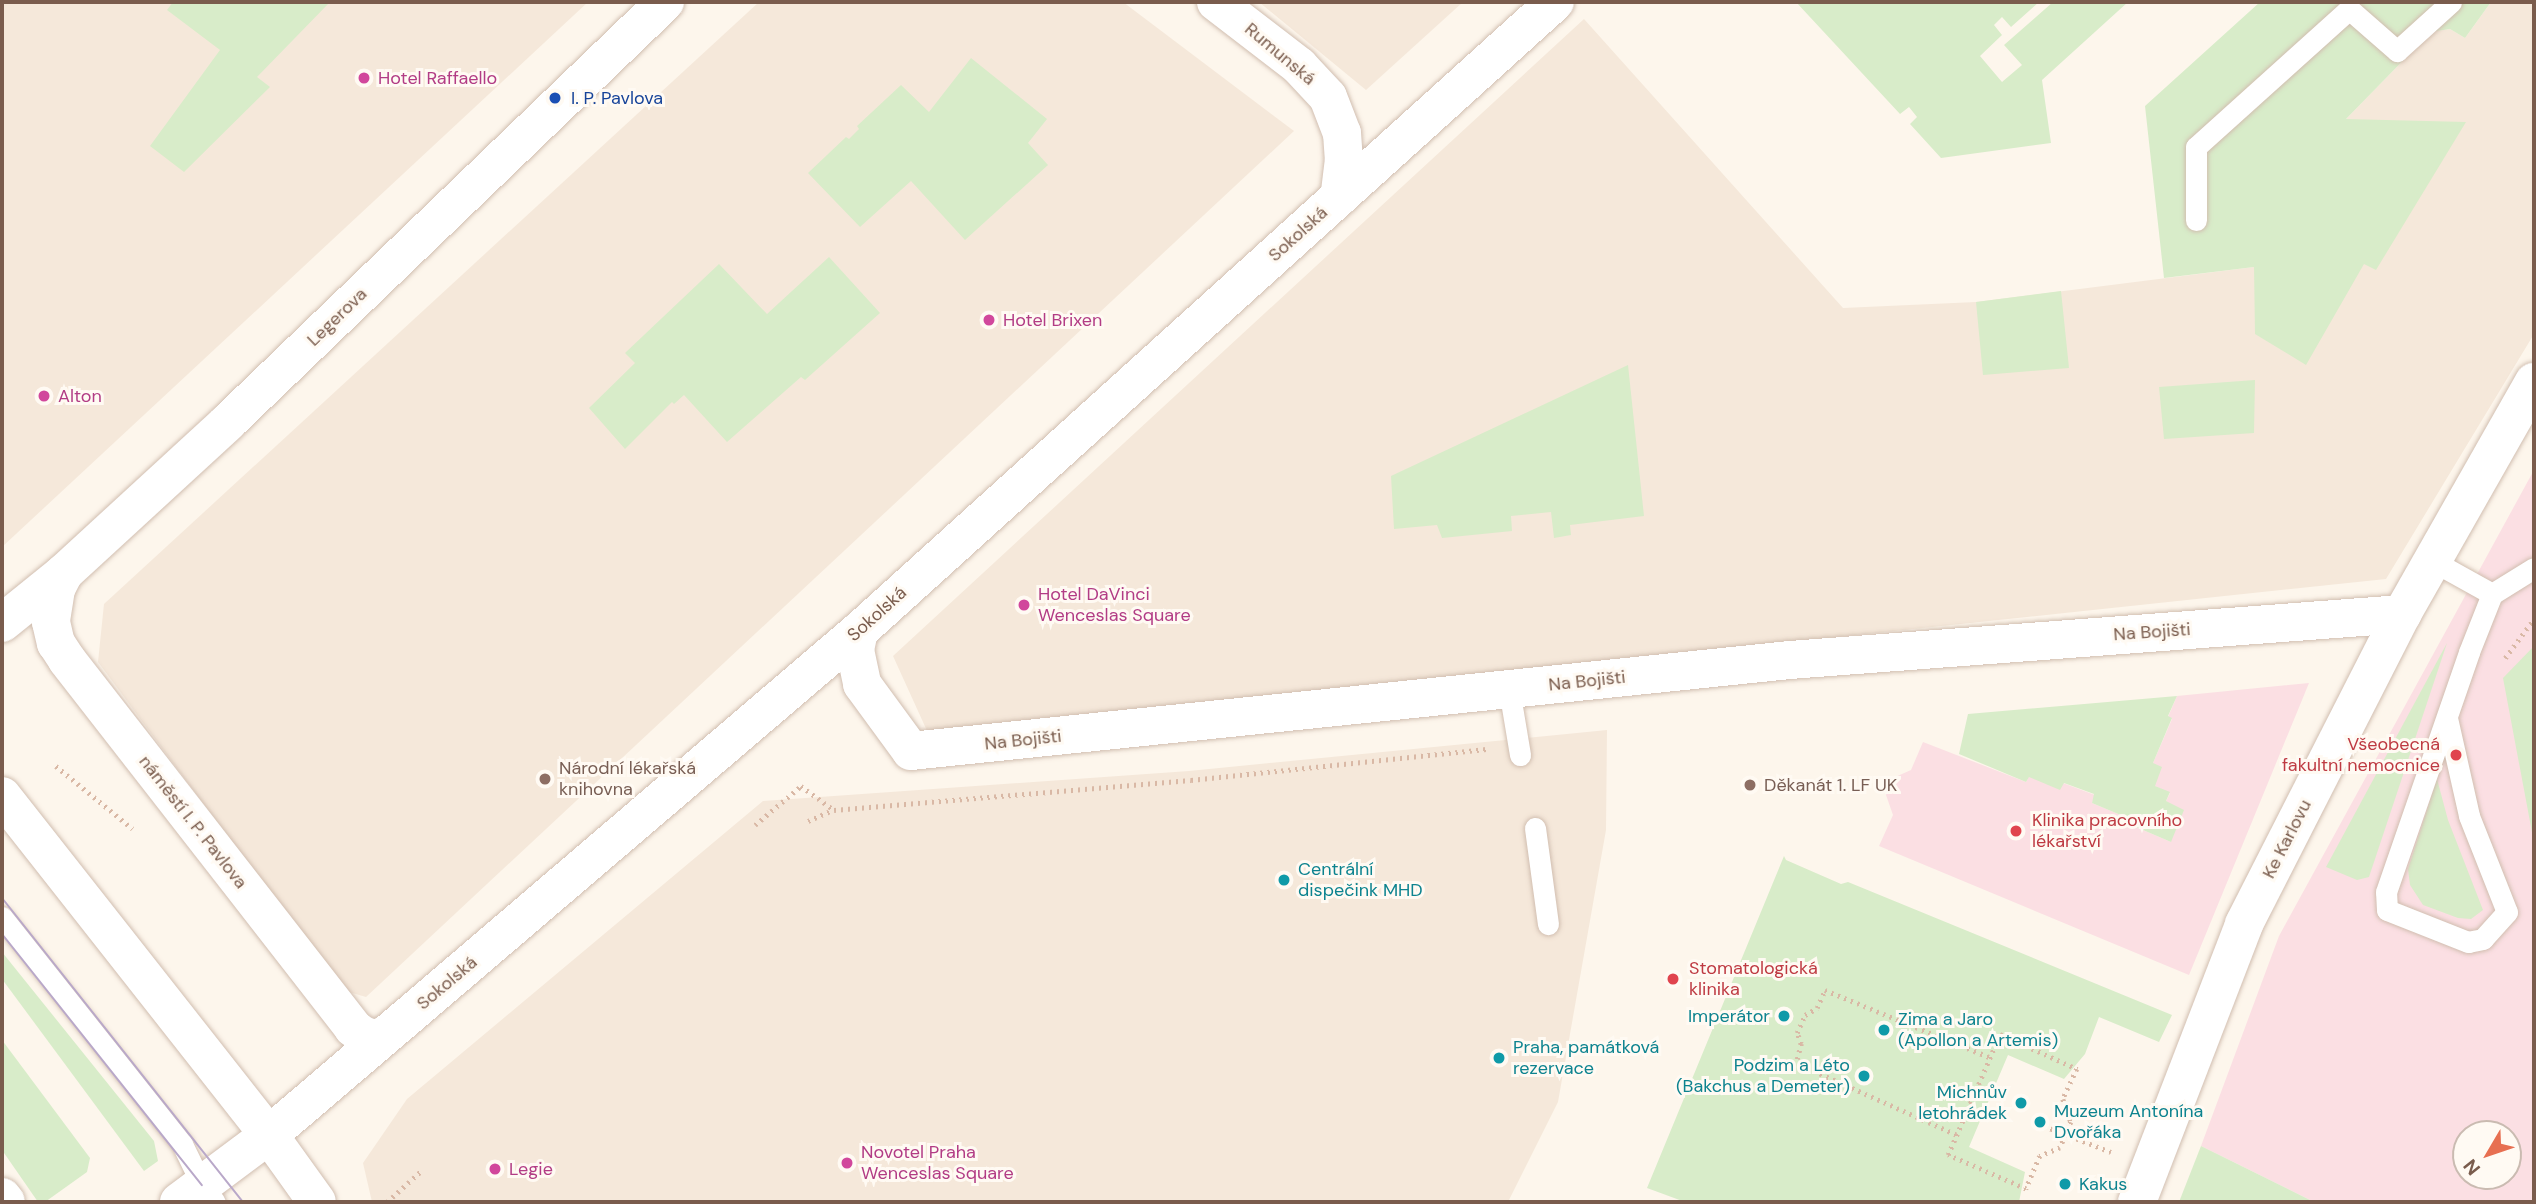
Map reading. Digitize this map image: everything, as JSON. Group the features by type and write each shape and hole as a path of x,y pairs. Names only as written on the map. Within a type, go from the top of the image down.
{"street":[{"name":"Legerova","path":"2,623 64,573 228,422 665,2"},
{"name":"Rumunská","path":"1216,2 1299,66 1328,97 1342,133 1344,159 1339,197"},
{"name":"Sokolská","path":"199,1197 859,631 1555,2"},
{"name":"Ke Karlovu","path":"2137,1202 2244,924 2402,614 2534,382"},
{"name":"náměstí I. P. Pavlova","path":"64,573 56,589 51,622 57,642 67,660 353,1028 364,1036 377,1039 386,1035"},
{"name":"Na Bojišti","path":"859,631 855,650 856,668 862,684 911,751 1790,660 2402,614"},
{"path":"2,796 269,1135 317,1202"},
{"path":"2,1197 6,1202"}],"lane":[{"path":"2196,220 2196,147 2350,9 2397,51 2451,2"},
{"path":"2431,560 2492,594"},
{"path":"2447,718 2469,816 2507,912 2483,939 2468,942 2387,910 2386,892 2447,718 2492,594 2534,568"},
{"path":"1509,689 1518,750"},
{"path":"1535,828 1548,923"},
{"path":"2,917 182,1144 199,1197"}],"path":[{"path":"2499,659 2509,657 2534,619"},
{"path":"808,821 834,810 1518,750"},
{"path":"56,766 133,829"},
{"path":"755,825 801,786 834,810"},
{"path":"1956,1135 1806,1068 1797,1059 1801,1044 1797,1033 1805,1016 1817,1008 1825,990 1989,1057"},
{"path":"2000,1034 2077,1069 2063,1099 2071,1122 2066,1135 2060,1148 2040,1156 2026,1189 1948,1155 1989,1057 2000,1034"},
{"path":"2044,1126 2095,1146"},
{"path":"387,1202 420,1172"}],"shaded area":[{"path":"2,2 588,2 2,547"},
{"path":"759,2 1123,2 1294,131 366,997 342,990 98,662 104,604"},
{"path":"1259,2 1463,2 1366,90"},
{"path":"2491,2 2534,2 2534,334 2386,579 928,733 893,656 1584,19 1843,308 1976,302 2254,267 2345,120 2431,32 2450,29 2465,38"},
{"name":"Všeobecná fakultní nemocnice","path":"2534,470 2534,1202 2314,1202 2201,1146 2279,936"},
{"name":"Všeobecná fakultní nemocnice","path":"2309,683 2189,975 1879,846 1893,815 1886,795 1893,778 1911,770 1923,742 2026,782 2029,776 2063,783 2095,795 2092,803 2123,816 2122,821 2171,842 2166,801 2170,793 2155,786 2153,763 2172,719 2168,717 2177,696"},
{"path":"1607,730 1606,830 1558,1102 1508,1202 372,1202 363,1163 407,1099 763,801 1189,771"}],"green space":[{"path":"173,2 330,2 257,77 270,87 184,172 150,146 220,50 167,10"},
{"path":"1796,2 2039,2 2011,27 2002,17 1994,25 2002,35 1980,56 2002,82 2022,65 2004,45 2053,2 2128,2 2042,80 2051,143 1941,158 1910,124 1917,117 1909,107 1900,114"},
{"path":"2260,2 2491,2 2465,38 2450,29 2431,32 2346,119 2466,122 2376,270 2364,264 2306,365 2255,334 2254,267 2164,278 2145,106"},
{"path":"971,58 1047,119 1028,143 1048,165 965,240 911,181 860,227 808,173 846,137 849,139 859,129 857,126 901,85 929,112"},
{"path":"829,257 880,313 805,380 801,377 727,442 684,395 674,404 672,402 625,449 589,408 635,363 625,353 719,264 767,314"},
{"path":"2061,291 2069,368 1983,375 1976,302"},
{"path":"1628,365 1644,516 1570,525 1571,535 1554,538 1551,512 1511,516 1512,531 1442,538 1437,525 1394,529 1391,476"},
{"path":"2255,380 2254,433 2164,439 2159,387"},
{"path":"2447,643 2369,877 2357,880 2326,867"},
{"path":"2534,646 2534,843 2503,678"},
{"path":"2177,696 2168,716 2172,718 2153,763 2162,767 2155,786 2170,792 2166,801 2184,810 2171,842 2122,821 2123,816 2092,803 2094,794 2064,783 2060,790 2029,777 2026,782 1959,754 1968,714"},
{"path":"2437,779 2448,820 2483,910 2471,919 2458,918 2423,905 2410,885 2408,869"},
{"path":"1784,856 1786,860 1841,884 1848,882 2172,1015 2159,1042 2099,1017 2085,1054 2064,1079 2008,1055 1969,1147 2025,1172 2019,1202 1685,1202 1647,1188"},
{"path":"2,952 154,1141 158,1161 144,1171 2,979"},
{"path":"2,1040 90,1158 87,1172 45,1202 38,1202 2,1150"},
{"path":"2201,1146 2314,1202 2179,1202"}],"tram line":[{"path":"2,898 243,1202"},
{"path":"2,934 202,1185"}],"place":[{"name":"Hotel Raffaello","path":"364,78"},
{"name":"I. P. Pavlova","path":"555,98"},
{"name":"Hotel Brixen","path":"989,320"},
{"name":"Alton","path":"44,396"},
{"name":"Hotel DaVinci Wenceslas Square","path":"1024,605"},
{"name":"Všeobecná fakultní nemocnice","path":"2456,755"},
{"name":"Národní lékařská knihovna","path":"545,779"},
{"name":"Děkanát 1. LF UK","path":"1750,785"},
{"name":"Klinika pracovního lékařství","path":"2016,831"},
{"name":"Centrální dispečink MHD","path":"1284,880"},
{"name":"Stomatologická klinika","path":"1673,979"},
{"name":"Imperátor","path":"1784,1016"},
{"name":"Zima a Jaro (Apollon a Artemis)","path":"1884,1030"},
{"name":"Praha, památková rezervace","path":"1499,1058"},
{"name":"Podzim a Léto (Bakchus a Demeter)","path":"1864,1076"},
{"name":"Michnův letohrádek","path":"2021,1103"},
{"name":"Muzeum Antonína Dvořáka","path":"2040,1122"},
{"name":"Novotel Praha Wenceslas Square","path":"847,1163"},
{"name":"Legie","path":"495,1169"},
{"name":"Kakus","path":"2065,1184"}]}
